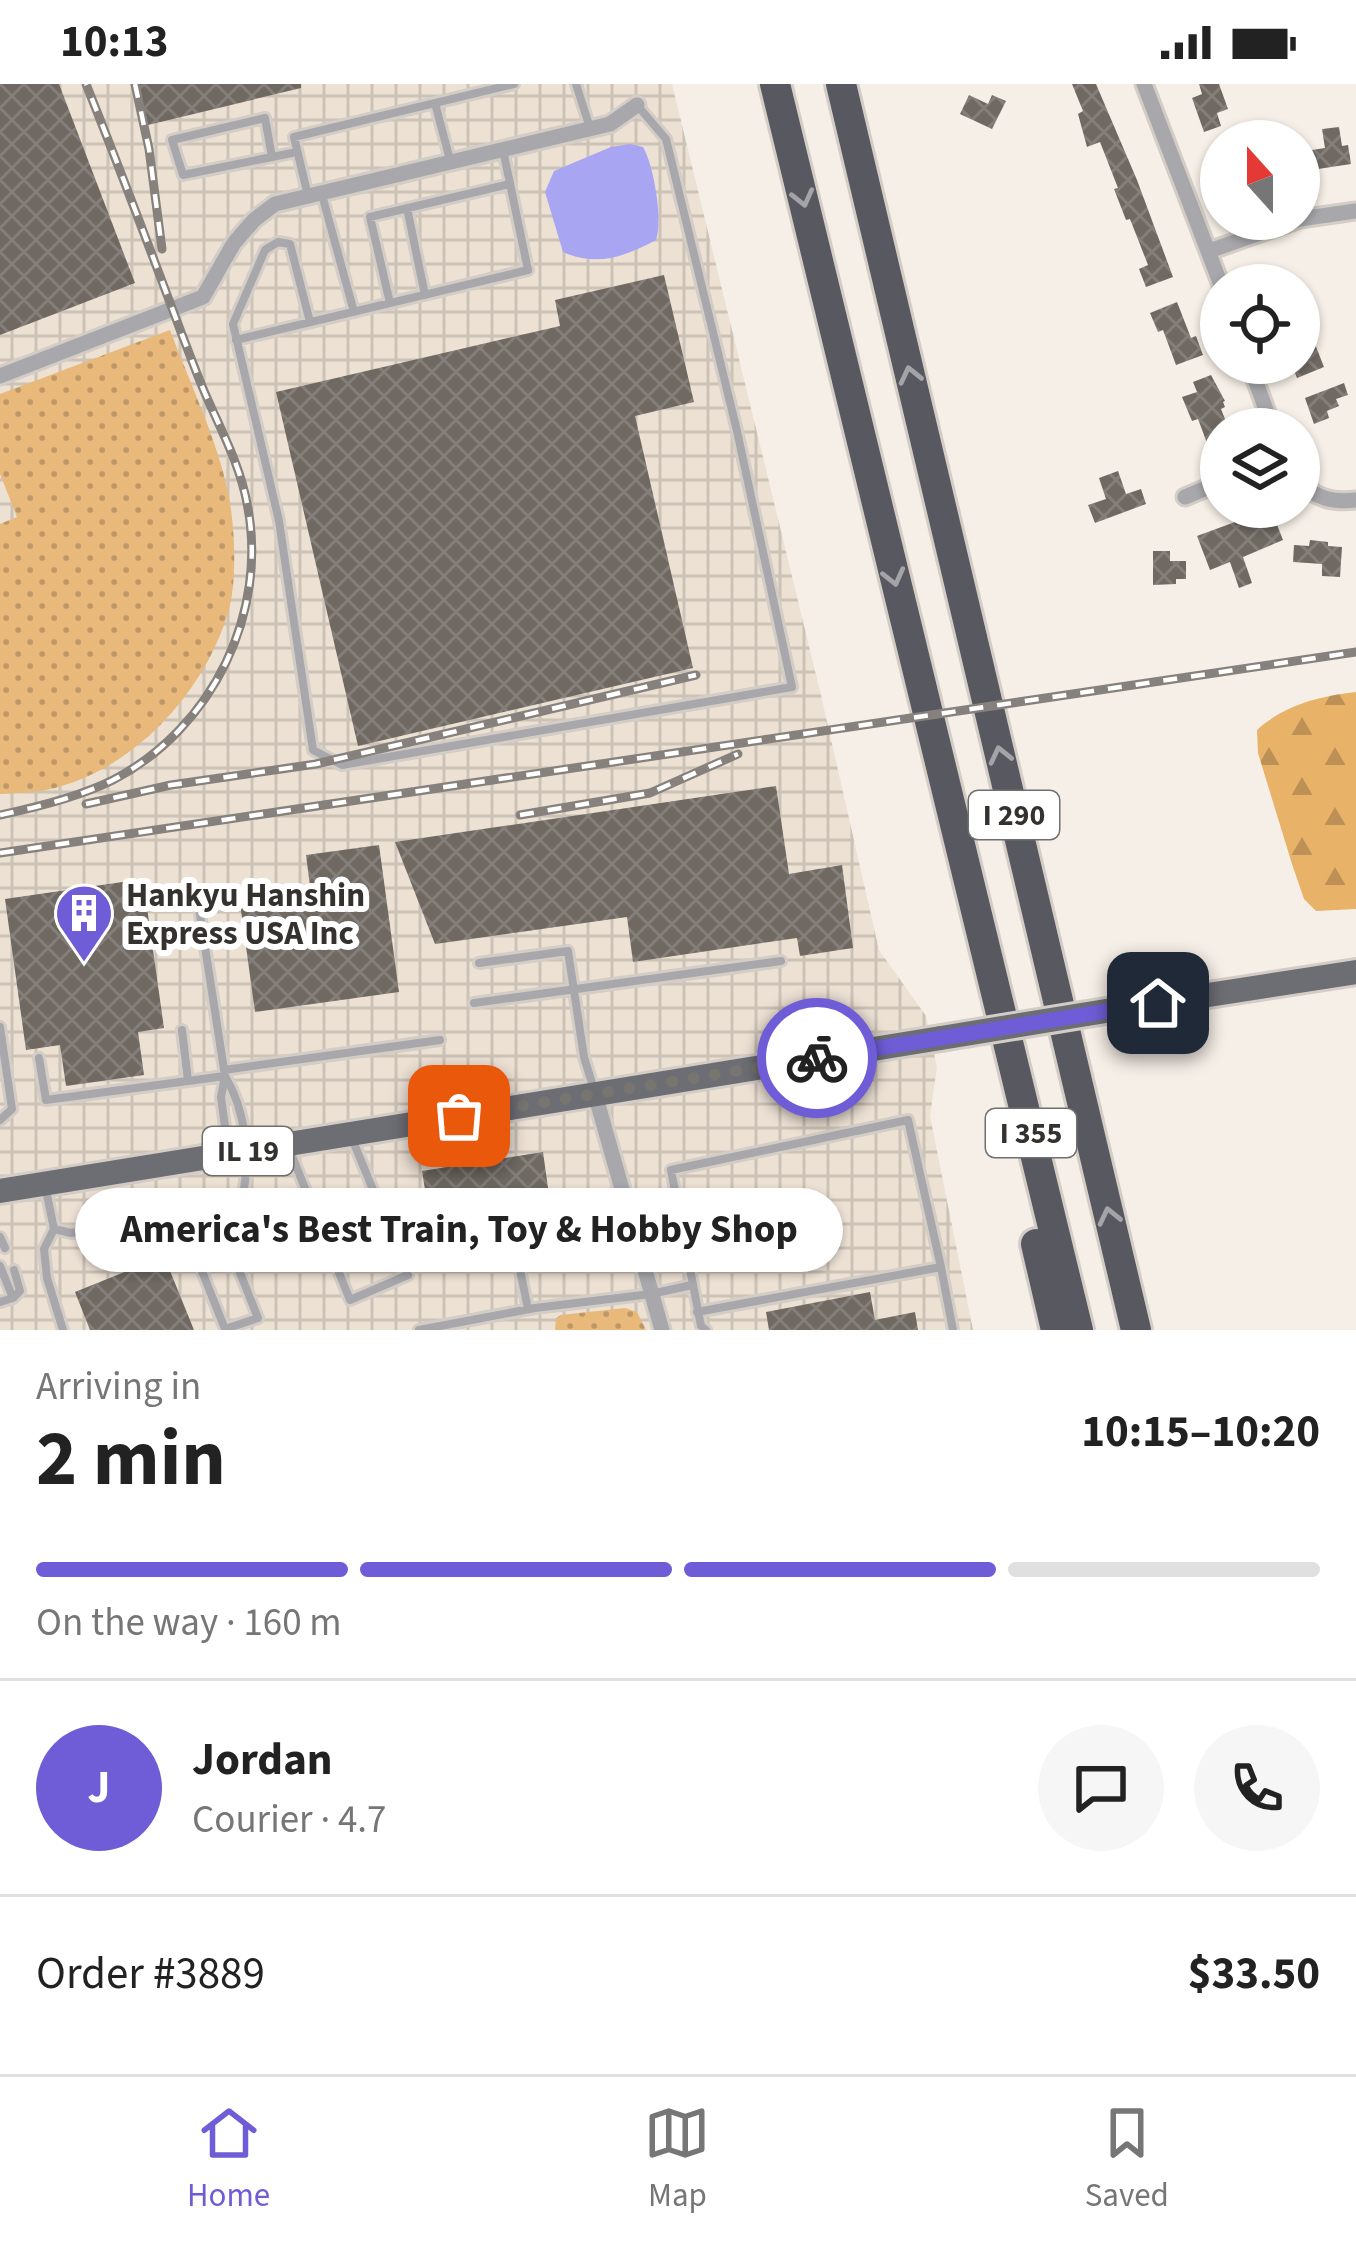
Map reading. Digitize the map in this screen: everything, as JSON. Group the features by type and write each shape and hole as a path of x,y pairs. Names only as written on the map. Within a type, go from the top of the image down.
{"highway":[{"name":"I 290","path":"776,84 981,937 1023,1186 1056,1330"},
{"name":"I 290","path":"841,84 1136,1330"},
{"path":"861,84 892,300"},
{"name":"I 355","path":"981,937 1078,1330"}],"main road":[{"name":"IL 19","path":"0,1191 1356,973"}],"street":[{"path":"1144,84 1213,264"},
{"path":"0,376 203,297 233,243 275,204 610,124 637,105"},
{"path":"1208,251 1300,219 1356,211"},
{"path":"1185,497 1200,491"},
{"path":"1320,497 1356,500"},
{"path":"595,1094 662,1330"}],"lane":[{"path":"354,312 294,137 514,84"},
{"path":"576,84 590,129"},
{"path":"435,103 451,162"},
{"path":"310,322 290,244 278,242 265,250 233,324 279,521 313,750 342,765 792,687 737,431 666,140 637,105"},
{"path":"272,157 265,118 172,140 183,175 297,152"},
{"path":"236,340 528,271 503,150"},
{"path":"390,303 370,217 510,184"},
{"path":"407,208 425,295"},
{"path":"196,890 225,1073 236,1095 242,1203 225,1234"},
{"path":"479,963 568,952 584,1057 595,1094"},
{"path":"474,1003 781,961"},
{"path":"0,1027 12,1109 0,1120"},
{"path":"182,1030 188,1081"},
{"path":"39,1058 46,1100 440,1040"},
{"path":"225,1073 220,1097 238,1152"},
{"path":"706,1330 700,1326 671,1171 908,1120 953,1330"},
{"path":"287,1144 350,1300 408,1275 350,1134"},
{"path":"45,1184 54,1229 44,1249 47,1278 63,1330"},
{"path":"54,1229 71,1233 242,1203"},
{"path":"568,1214 573,1243 449,1261 444,1232 510,1221 568,1214"},
{"path":"180,1216 225,1329 258,1318 225,1234"},
{"path":"510,1221 528,1309"},
{"path":"186,1232 225,1234"},
{"path":"0,1238 5,1248"},
{"path":"0,1266 13,1298"},
{"path":"698,1312 941,1268"},
{"path":"0,1302 20,1291 14,1270"},
{"path":"419,1330 692,1285"}],"shaded area":[{"path":"0,84 672,84 879,950 926,1016 937,1067 930,1116 973,1330 0,1330"},
{"path":"630,144 643,147 651,167 658,207 656,240 610,258 587,259 563,252 545,192 554,171"},
{"path":"170,330 226,482 234,558 228,613 201,673 160,726 135,748 77,781 40,791 0,794 0,524 17,517 0,474 0,394"},
{"path":"625,1308 637,1312 646,1330 555,1330 561,1315"}],"green space":[{"path":"1356,692 1356,909 1316,911 1304,899 1292,864 1258,753 1257,730 1303,703"}],"building":[{"path":"0,84 59,84 135,283 0,335"},
{"path":"138,84 301,84 301,88 148,125"},
{"path":"1072,84 1096,84 1173,277 1146,287 1139,269 1148,265 1130,219 1126,220 1100,142 1087,147 1078,114 1083,111"},
{"path":"1199,84 1219,84 1228,109 1217,113 1219,120 1200,121 1192,98 1202,94"},
{"path":"969,95 988,104 992,95 1006,101 992,129 960,114"},
{"path":"1339,127 1351,164 1320,169 1320,149 1325,148 1322,129"},
{"path":"664,275 694,402 635,416 693,668 358,746 276,392 560,326 555,300"},
{"path":"1177,302 1191,338 1196,336 1200,356 1176,365 1163,330 1158,332 1150,313"},
{"path":"1193,382 1216,384 1225,401 1223,408 1200,408 1200,424 1198,419 1192,421 1182,397 1197,392"},
{"path":"1344,383 1348,395 1336,399 1339,406 1327,411 1329,418 1320,422 1320,408 1308,408 1305,398"},
{"path":"1118,471 1126,494 1141,489 1146,504 1095,523 1088,505 1106,499 1099,478"},
{"path":"1219,528 1278,528 1283,540 1243,557 1252,583 1239,588 1230,562 1210,570 1197,536"},
{"path":"1310,540 1342,547 1340,577 1322,576 1322,564 1293,562 1294,545 1309,546"},
{"path":"1153,551 1170,551 1170,561 1186,561 1186,579 1153,585"},
{"path":"776,786 789,874 842,865 853,948 800,956 797,938 633,962 627,917 435,944 395,842"},
{"path":"379,845 399,992 255,1012 239,896 310,886 306,855"},
{"name":"Hankyu Hanshin Express USA Inc","path":"143,879 164,1028 138,1032 144,1075 66,1086 60,1045 26,1050 5,899"},
{"path":"543,1152 549,1195 429,1214 422,1171"},
{"path":"164,1256 194,1330 90,1330 75,1292"},
{"path":"870,1292 875,1320 915,1312 918,1330 769,1330 766,1312"}],"railway":[{"path":"0,815 58,801 113,780 179,730 226,663 241,625 249,585 252,544 240,476 86,84"},
{"path":"135,84 162,249"},
{"path":"0,853 1356,652"},
{"path":"86,804 171,785 316,764 696,675"},
{"path":"520,815 650,793 738,754"}],"way so far":[{"path":"459,1116 817,1058"}],"place":[{"name":"Hankyu Hanshin Express USA Inc","path":"84,964"},
{"name":"America's Best Train, Toy & Hobby Shop","path":"459,1116"}],"route":[{"path":"817,1058 1158,1003"}]}
